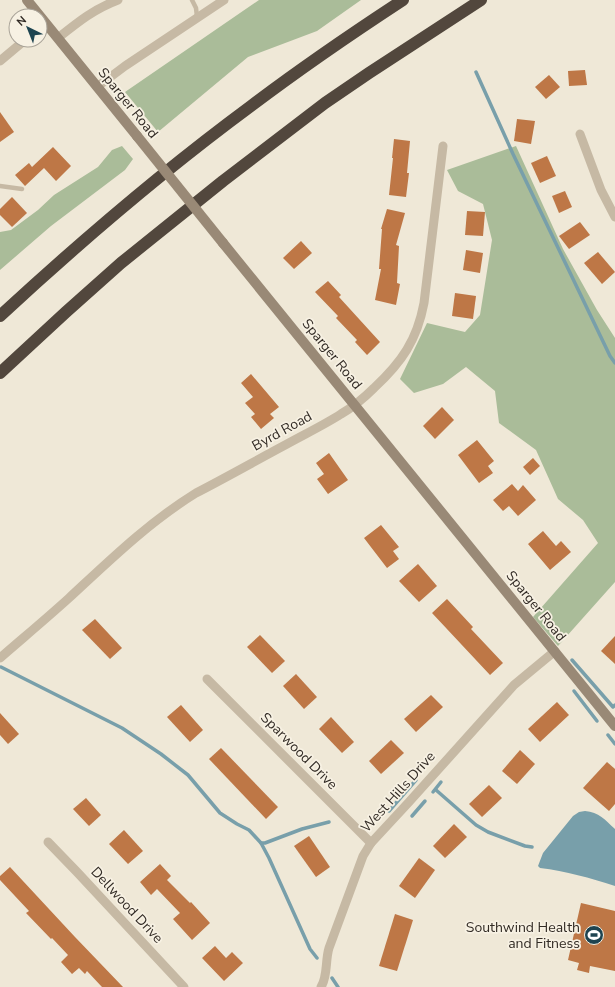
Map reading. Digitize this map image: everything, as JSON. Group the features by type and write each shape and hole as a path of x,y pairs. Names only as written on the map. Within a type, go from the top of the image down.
{"highway":[{"path":"0,316 84,240 250,106 403,0"},
{"path":"0,374 66,312 122,263 223,181 325,103 481,0"}],"street":[{"path":"58,38 87,15 118,0"},
{"path":"97,87 125,66 224,0"},
{"name":"Sparger Road","path":"48,29 58,38 555,652 614,722"},
{"path":"0,61 15,48"},
{"path":"580,134 601,190 615,218"},
{"name":"Byrd Road","path":"0,658 67,600 112,557 174,507 196,493 341,414 355,405 393,369 410,346 422,316 443,146"},
{"name":"West Hills Drive","path":"321,987 326,973 326,957 328,948 363,856 370,843 409,802 514,685 555,652"},
{"name":"Sparwood Drive","path":"207,679 370,843"},
{"name":"Dellwood Drive","path":"48,842 184,987"}],"lane":[{"path":"192,0 196,8 197,18"},
{"path":"0,186 22,189"}],"green space":[{"path":"259,0 361,0 317,31 248,57 158,132 125,92"},
{"path":"122,146 133,159 125,170 51,226 0,270 0,232 11,230 38,210 54,195 98,167 112,150"},
{"path":"516,146 563,249 597,310 615,338 615,582 558,646 533,617 598,543 583,520 558,499 536,450 499,423 495,391 466,367 443,384 414,393 400,379 427,323 465,332 480,315 492,240 483,204 458,191 447,170"}],"water":[{"path":"585,811 598,815 615,829 615,886 578,875 540,868 538,866 543,853 573,816 579,812"}],"building":[{"path":"585,70 587,85 569,86 568,71"},
{"path":"549,75 560,87 546,99 535,87"},
{"path":"0,112 14,132 0,142"},
{"path":"517,119 535,121 531,144 514,141"},
{"path":"394,139 410,141 407,173 409,173 406,197 389,195"},
{"path":"53,147 71,166 56,181 44,168 25,186 15,175 29,163 32,167"},
{"path":"547,156 556,176 540,183 531,163"},
{"path":"565,191 572,207 559,213 552,196"},
{"path":"12,197 27,213 12,227 0,215 0,209"},
{"path":"387,209 405,213 396,245 399,246 397,283 400,284 396,305 375,300 381,269 379,269 381,229"},
{"path":"467,211 485,212 483,236 465,235"},
{"path":"580,222 590,235 569,249 559,236"},
{"path":"301,241 312,253 294,269 283,258"},
{"path":"466,250 483,253 480,273 463,270"},
{"path":"598,252 615,272 602,284 584,263"},
{"path":"328,281 341,295 339,297 380,342 367,355 355,342 357,340 336,318 338,316 315,292"},
{"path":"455,293 476,296 473,319 452,316"},
{"path":"251,374 279,407 270,414 274,418 261,429 251,417 255,414 245,403 253,397 241,383"},
{"path":"442,407 454,420 435,439 423,426"},
{"path":"477,440 494,461 488,466 493,473 479,483 458,455"},
{"path":"329,453 348,480 328,494 317,479 324,474 316,463"},
{"path":"533,458 540,466 530,475 523,467"},
{"path":"512,484 518,491 523,485 536,500 518,516 509,506 503,511 493,500"},
{"path":"381,525 399,547 393,551 399,559 387,568 364,538"},
{"path":"543,531 556,546 561,541 571,552 550,570 528,544"},
{"path":"418,564 437,586 419,602 399,581"},
{"path":"447,599 473,627 471,629 503,663 490,675 432,613"},
{"path":"95,619 122,648 110,659 82,630"},
{"path":"260,635 285,661 272,673 247,647"},
{"path":"615,636 615,664 601,651"},
{"path":"296,674 317,697 304,709 283,686"},
{"path":"431,695 443,707 416,732 404,719"},
{"path":"557,702 569,715 540,742 528,729"},
{"path":"181,705 203,730 190,742 167,717"},
{"path":"0,713 19,734 8,744 0,735"},
{"path":"331,717 354,742 342,753 319,729"},
{"path":"391,740 404,753 381,774 369,761"},
{"path":"221,748 278,807 266,819 209,759"},
{"path":"520,750 535,764 517,784 502,771"},
{"path":"607,762 615,769 615,804 609,811 583,788"},
{"path":"489,785 502,798 482,817 469,804"},
{"path":"86,798 101,815 89,826 73,809"},
{"path":"454,824 467,837 445,858 433,846"},
{"path":"124,830 143,851 128,864 109,844"},
{"path":"309,836 330,867 316,877 294,846"},
{"path":"419,858 435,870 415,898 399,886"},
{"path":"160,864 171,876 167,880 190,903 191,902 210,923 192,940 173,919 180,913 157,889 151,895 140,882"},
{"path":"10,867 123,987 102,987 87,971 85,974 79,968 72,974 61,962 68,955 26,913 29,911 0,880 0,876"},
{"name":"Southwind Health and Fitness","path":"581,903 615,911 615,971 590,966 589,973 577,970 579,963 568,960"},
{"path":"395,914 413,920 397,971 379,966"},
{"path":"215,946 226,958 232,952 243,963 224,981 202,958"}],"waterway":[{"path":"476,72 513,154 610,356 615,363"},
{"path":"572,660 613,707 615,705"},
{"path":"1,667 122,728 161,754 188,775 220,813 249,830 261,843 269,858 310,949 317,958"},
{"path":"574,691 597,721"},
{"path":"608,735 615,744"},
{"path":"389,811 416,780"},
{"path":"433,792 441,782"},
{"path":"436,790 476,825 488,832 525,846 532,847"},
{"path":"412,816 425,801"},
{"path":"261,843 265,843 302,829 329,822"},
{"path":"332,978 338,987"}],"place":[{"name":"Southwind Health and Fitness","path":"594,935"}]}
